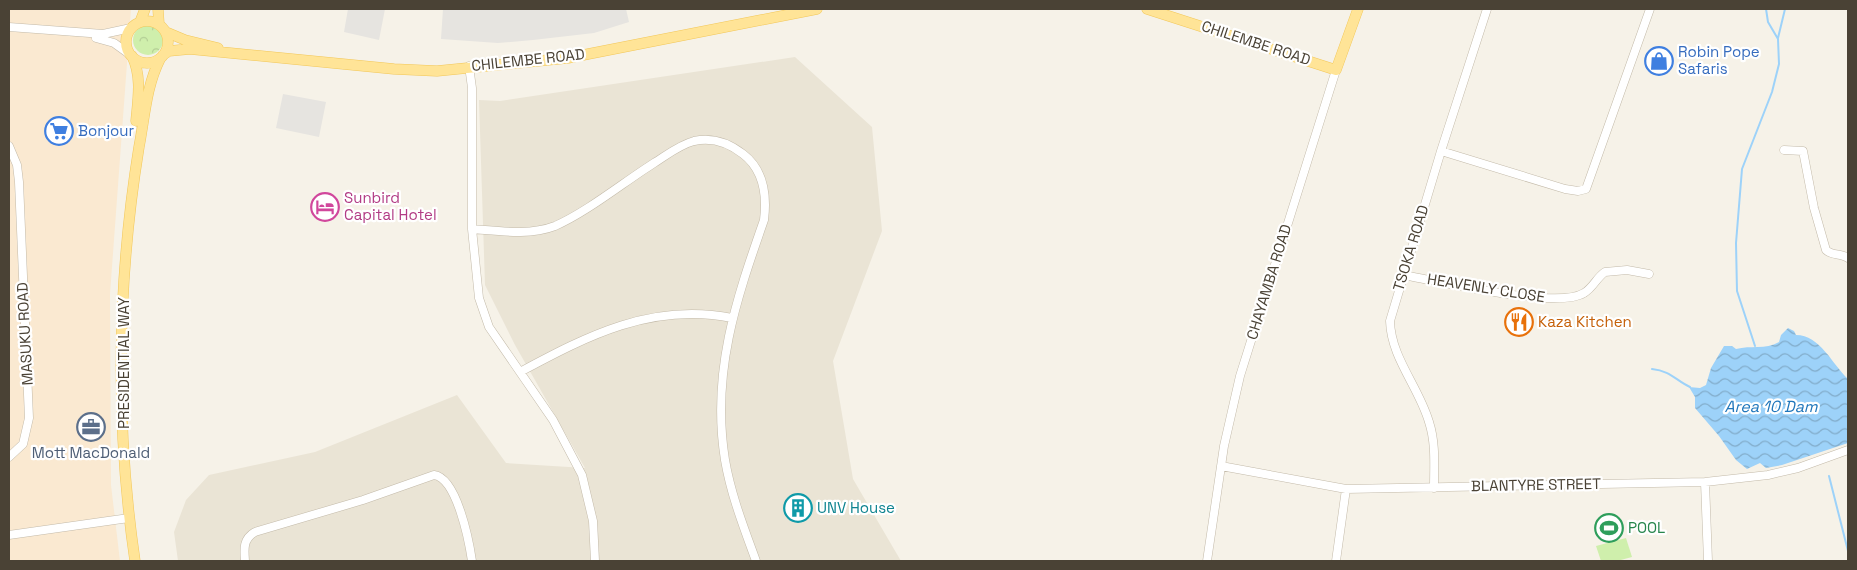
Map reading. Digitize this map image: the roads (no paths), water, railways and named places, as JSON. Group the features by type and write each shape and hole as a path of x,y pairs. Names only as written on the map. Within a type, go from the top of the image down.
{"main road":[{"path":"145,9 126,42 132,56 145,63 179,49 236,52"},
{"path":"158,9 168,41 162,57"},
{"name":"CHILEMBE ROAD","path":"236,52 403,70 437,70 469,66 505,65 568,58 817,9"},
{"name":"CHILEMBE ROAD","path":"1147,9 1336,70"},
{"name":"CHAYAMBA ROAD","path":"1336,70 1358,9"},
{"path":"136,25 150,20 186,40 236,52"},
{"name":"PRESIDENTIAL WAY","path":"132,56 136,64 139,82 136,165 123,307 124,465 134,561"},
{"name":"PRESIDENTIAL WAY","path":"136,165 151,77 162,57"}],"street":[{"name":"TSOKA ROAD","path":"1434,488 1434,448 1430,423 1396,352 1390,330 1392,310 1487,9"},
{"path":"1441,151 1565,189 1578,191 1586,189 1650,9"},
{"path":"77,34 112,33 136,25"},
{"path":"9,27 77,34 108,40 132,56"},
{"path":"469,66 472,88 472,229 477,284 484,313 492,332 553,420 582,475 593,521 595,561"},
{"name":"CHAYAMBA ROAD","path":"1208,561 1227,428 1240,376 1336,70"},
{"path":"472,229 526,232 555,226 685,144 705,140 720,141 733,147 753,164 761,179 765,196 764,220 732,318 721,377 722,434 732,490 756,561"},
{"name":"MASUKU ROAD","path":"9,146 17,165 19,182 29,418 24,444 9,457"},
{"path":"1784,150 1803,150 1814,208 1826,250 1830,254 1842,254 1848,258"},
{"name":"HEAVENLY CLOSE","path":"1403,275 1533,297 1562,298 1584,294 1605,272 1627,270 1649,274"},
{"path":"520,372 598,332 634,321 686,313 712,314 732,318"},
{"name":"BLANTYRE STREET","path":"1221,466 1346,489 1705,482 1776,474 1848,450"},
{"path":"245,561 244,544 250,535 255,532 363,500 434,475 442,477 450,486 464,524 472,561"},
{"path":"1705,482 1708,561"},
{"path":"1336,561 1346,489"},
{"path":"9,535 129,518"}],"water":[{"name":"Area 10 Dam","path":"1788,328 1794,331 1796,335 1804,336 1819,345 1848,379 1848,443 1782,465 1766,468 1760,463 1747,469 1736,460 1719,436 1695,408 1695,397 1689,387 1700,388 1706,385 1711,368 1724,346 1732,346 1736,349 1763,347 1774,344 1779,342 1781,335"}],"waterway":[{"path":"1755,346 1737,291 1736,243 1742,169 1772,92 1779,64 1778,39 1768,22 1766,9"},
{"path":"1778,38 1785,9"},
{"path":"1652,369 1668,374 1690,387"},
{"path":"1829,476 1848,551"}],"place":[{"name":"Robin Pope Safaris","path":"1659,61"},
{"name":"Bonjour","path":"59,131"},
{"name":"Sunbird Capital Hotel","path":"325,207"},
{"name":"Kaza Kitchen","path":"1519,322"},
{"name":"Mott MacDonald","path":"91,427"},
{"name":"UNV House","path":"798,508"},
{"name":"POOL","path":"1609,528"}]}
